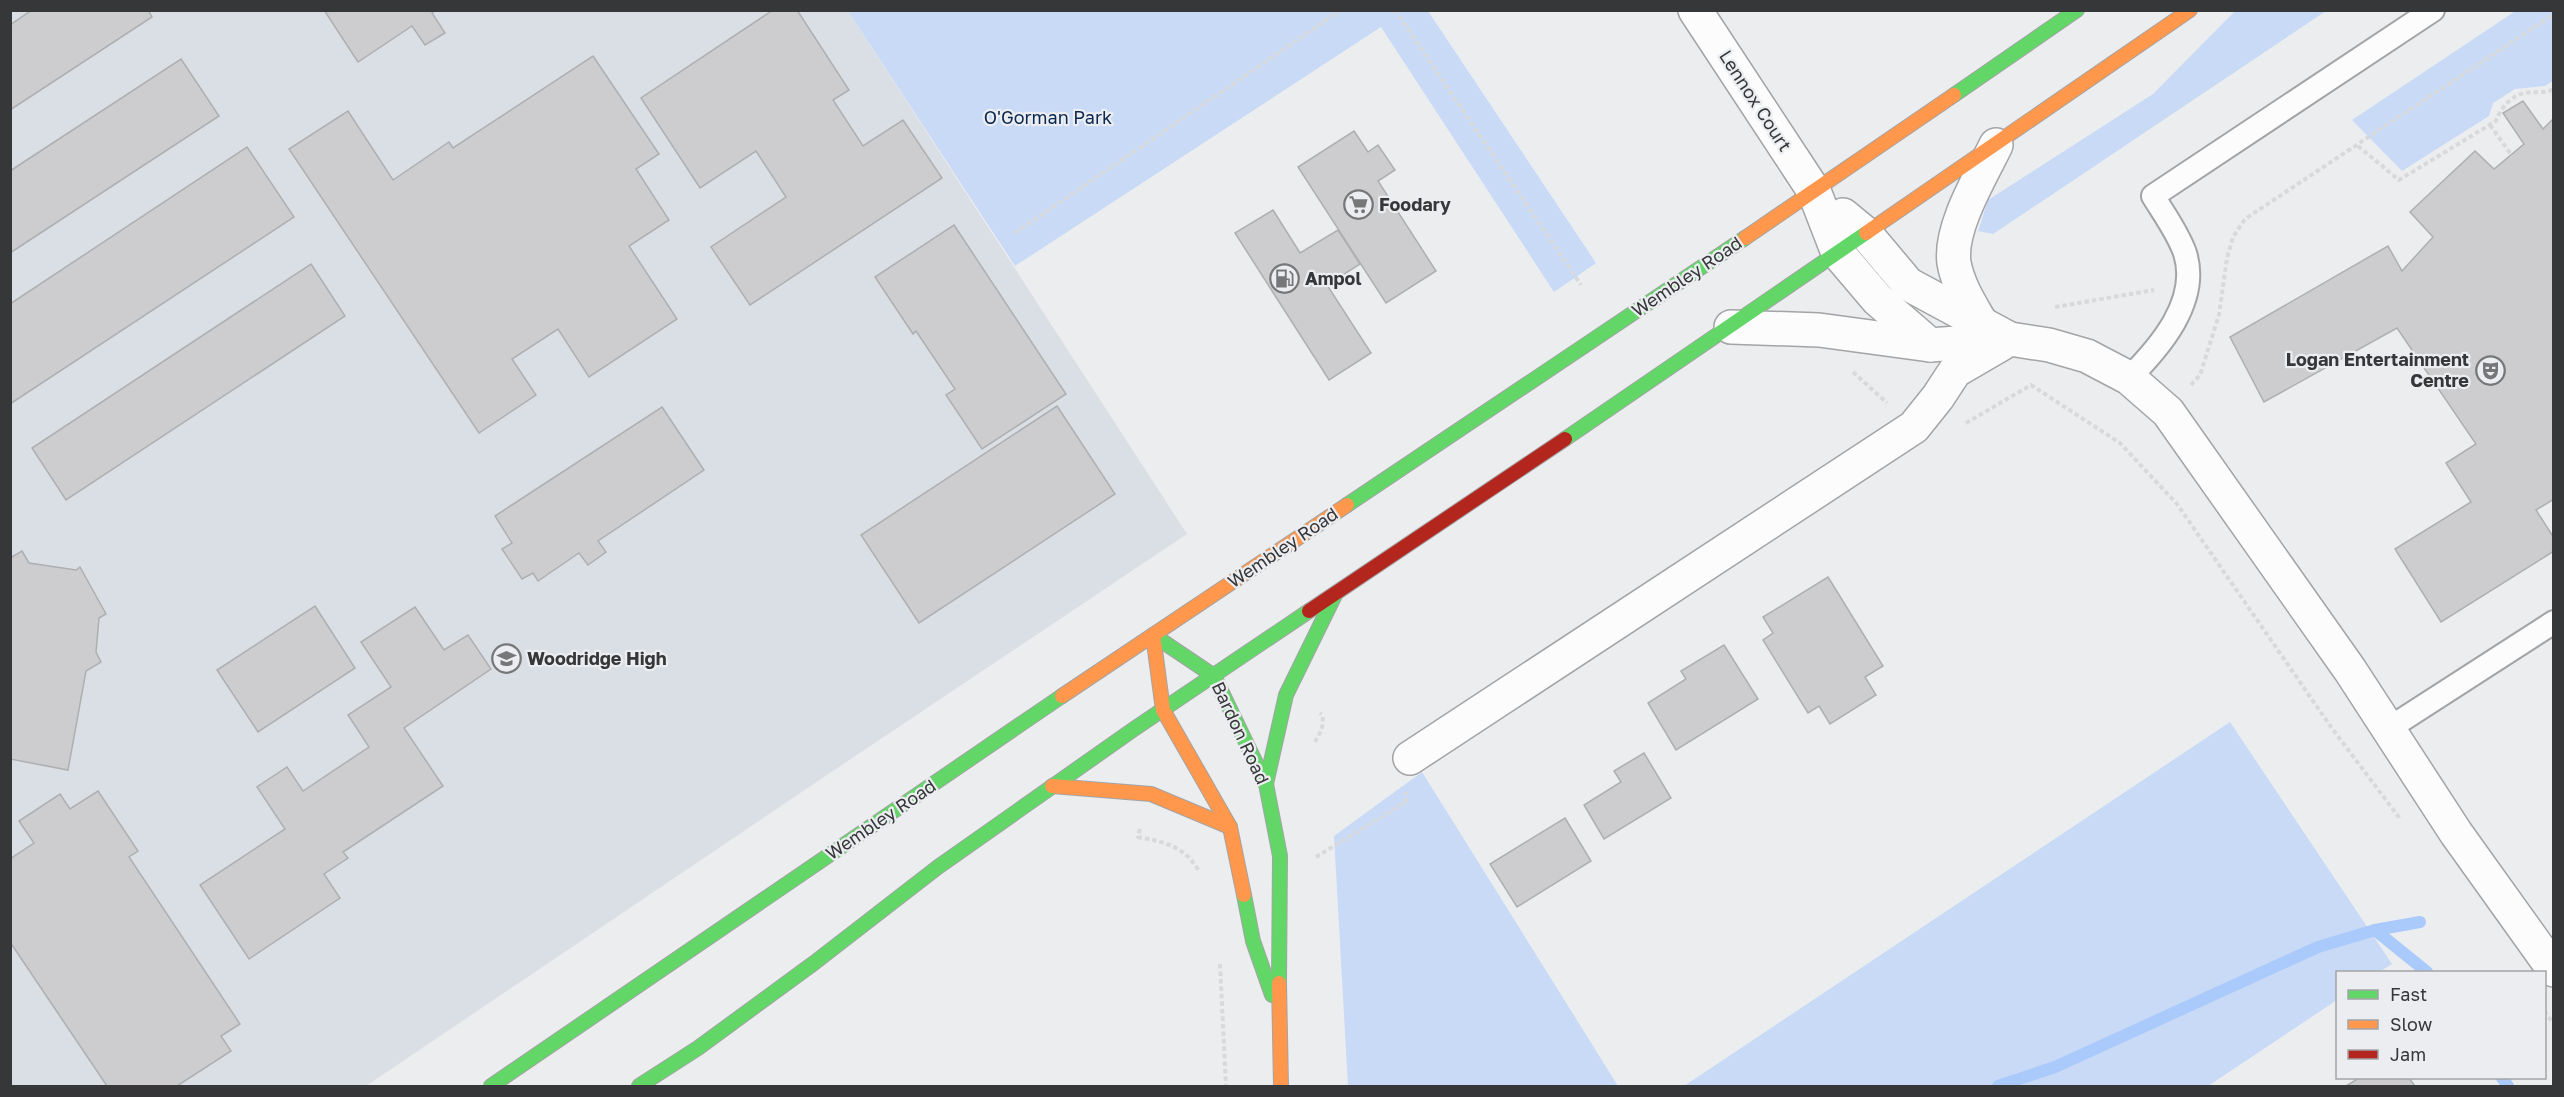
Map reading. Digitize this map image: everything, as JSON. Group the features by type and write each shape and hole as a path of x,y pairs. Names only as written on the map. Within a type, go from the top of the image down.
{"main road":[{"name":"Wembley Road","path":"491,1086 1153,635 1814,191 2077,10"},
{"path":"639,1086 698,1047 814,963 938,867 1052,786 1731,327 2190,10"},
{"path":"1266,784 1286,695 1335,594"},
{"name":"Bardon Road","path":"1153,635 1214,676 1266,784 1280,856 1278,1014 1281,1086"},
{"name":"Bardon Road","path":"1153,635 1163,710 1230,827 1252,941 1278,1014"},
{"path":"1052,786 1151,794 1230,827"}],"street":[{"name":"Lennox Court","path":"1695,10 1814,191"},
{"path":"1981,323 1962,290 1954,260 1954,250 1964,214 1996,145"},
{"path":"1814,191 1866,234 1908,284 2010,339"},
{"path":"1814,191 1839,253 1878,300 1930,345"},
{"path":"1731,327 1830,331 1930,345 2010,339 2049,345 2087,356 2129,378 2168,412 2350,670 2457,833 2553,970"},
{"path":"1410,758 1914,427 1955,371 2010,339"}],"lane":[{"path":"2129,378 2156,350 2180,310 2188,285 2185,254 2172,226 2153,196 2433,10"},
{"path":"2388,729 2553,622"}],"path":[{"path":"1015,233 1341,10"},
{"path":"1395,10 1581,285"},
{"path":"2168,412 2200,375 2219,315 2227,258 2233,237 2246,219 2553,14"},
{"path":"2358,146 2399,180 2496,121 2500,108 2522,93 2553,89"},
{"path":"2490,125 2512,156"},
{"path":"2052,308 2188,285 2222,296"},
{"path":"1850,369 1914,427 1939,438 2031,385 2120,443 2177,504 2331,727 2390,808 2406,826"},
{"path":"1311,750 1322,729 1323,716 1316,708"},
{"path":"1280,856 1307,863 1406,802 1410,758"},
{"path":"1141,825 1138,837 1166,842 1191,858 1203,876"},
{"path":"1220,959 1226,1086"}],"shaded area":[{"name":"Woodridge High","path":"10,11 848,11 1187,534 366,1086 11,1086"}],"green space":[{"path":"2517,10 2553,11 2553,81 2545,86 2515,89 2493,103 2489,116 2402,171 2352,120"},
{"name":"O'Gorman Park","path":"848,11 1428,11 1596,263 1554,292 1381,27 1015,266"},
{"path":"2235,11 2326,11 1993,234 1978,231 1988,200 2153,94"},
{"path":"2230,722 2392,964 2381,971 2336,971 2336,1001 2208,1086 1684,1086"},
{"path":"1422,772 1618,1086 1348,1086 1334,836"}],"building":[{"path":"32,10 148,10 152,17 10,110 10,25"},
{"path":"324,10 436,10 432,13 445,33 425,45 412,26 358,62"},
{"path":"773,10 797,10 849,90 833,100 863,146 903,120 942,178 750,305 711,247 786,197 756,151 700,188 641,98"},
{"path":"593,56 659,154 636,169 669,220 629,246 677,319 589,377 558,329 512,359 536,395 479,433 289,149 348,111 393,180 449,142 453,148"},
{"path":"181,59 219,116 10,253 10,171"},
{"name":"Logan Entertainment Centre","path":"2523,101 2543,129 2554,118 2554,499 2536,510 2554,538 2554,551 2441,622 2395,549 2471,502 2446,463 2476,444 2397,328 2264,402 2230,337 2388,246 2402,271 2433,237 2410,212 2475,151 2494,169 2524,144 2503,113"},
{"name":"Foodary","path":"1354,131 1368,152 1378,145 1395,170 1378,181 1436,271 1386,303 1298,167"},
{"path":"247,147 294,217 10,404 10,304"},
{"path":"1273,210 1300,253 1338,230 1360,264 1327,285 1371,353 1329,380 1235,233"},
{"path":"954,225 1066,394 982,449 946,395 955,389 916,331 913,334 875,277"},
{"path":"311,264 345,316 66,500 32,448"},
{"path":"1057,406 1115,494 919,623 861,535"},
{"path":"662,407 704,470 598,541 606,552 588,565 579,553 538,581 533,573 522,579 502,549 512,543 495,516"},
{"path":"22,551 29,563 76,570 80,567 106,614 99,618 96,652 101,662 86,671 68,770 10,759 10,558"},
{"path":"1828,577 1883,666 1865,677 1876,695 1830,724 1819,706 1808,713 1763,640 1773,633 1763,617"},
{"path":"315,606 355,668 258,732 217,670"},
{"path":"415,607 444,650 468,635 491,669 404,728 443,786 343,852 348,858 324,874 340,898 249,959 200,885 285,829 257,787 287,767 303,791 369,747 348,715 391,687 361,642"},
{"path":"1724,645 1758,699 1676,750 1648,703 1686,679 1681,671"},
{"path":"1644,753 1671,798 1604,839 1584,805 1621,782 1614,771"},
{"path":"98,791 138,851 129,857 240,1024 221,1036 231,1051 177,1086 107,1086 10,942 10,859 34,843 19,821 60,794 70,809"},
{"path":"1565,818 1591,861 1517,907 1490,864"},
{"path":"2357,1079 2410,1079 2415,1086 2346,1086"}],"waterway":[{"path":"1998,1086 2055,1067 2318,947 2375,930 2420,922"},
{"path":"2375,930 2426,971"},
{"path":"2503,1079 2508,1086"}],"traffic: fast":[{"path":"1954,95 2077,10"},
{"path":"1565,439 1866,233"},
{"path":"1347,505 1745,238"},
{"path":"1266,784 1286,695 1335,595"},
{"path":"639,1086 698,1048 814,963 938,867 1134,729 1309,611"},
{"path":"1153,635 1214,676 1266,784 1280,856 1279,983"},
{"path":"491,1086 1062,696"},
{"path":"1244,895 1253,941 1272,995"}],"traffic: slow":[{"path":"1866,233 2190,10"},
{"path":"1745,238 1954,95"},
{"path":"1062,696 1347,505"},
{"path":"1153,635 1163,710 1230,827 1244,895"},
{"path":"1052,786 1151,794 1230,827"},
{"path":"1279,983 1281,1086"}],"traffic: jam":[{"path":"1309,611 1565,439"}],"place":[{"name":"Foodary","path":"1358,205"},
{"name":"Ampol","path":"1284,279"},
{"name":"Logan Entertainment Centre","path":"2490,370"},
{"name":"Woodridge High","path":"506,659"}]}
